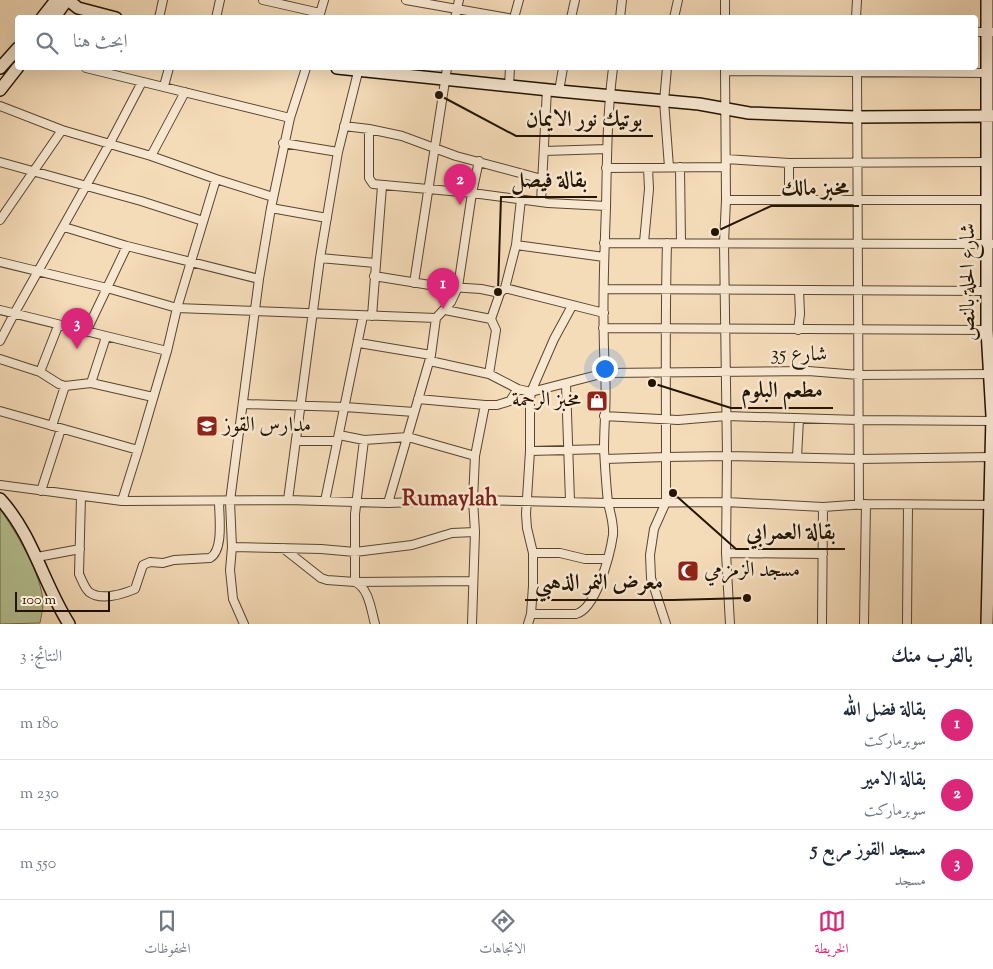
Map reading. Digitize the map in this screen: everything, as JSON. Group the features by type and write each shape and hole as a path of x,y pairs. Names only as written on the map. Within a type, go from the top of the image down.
{"street":[{"path":"44,15 56,0"},
{"path":"56,15 67,0 78,8 105,15"},
{"path":"160,15 163,0"},
{"path":"217,15 220,0"},
{"path":"263,0 320,15 324,0"},
{"path":"406,0 456,14 469,15"},
{"path":"456,14 459,0"},
{"path":"515,15 519,0"},
{"path":"572,15 575,0"},
{"path":"620,15 622,0"},
{"path":"675,15 678,0"},
{"path":"725,0 725,15"},
{"path":"856,15 857,0"},
{"name":"شارع الحلة بالنص","path":"987,0 985,32 990,116 987,162 990,244 987,330 992,417 987,624"},
{"path":"0,68 15,51"},
{"path":"0,90 16,70"},
{"path":"94,70 290,118"},
{"path":"164,86 168,70"},
{"path":"244,624 233,599 230,570 232,547 230,501 259,280 271,208 283,143 305,70"},
{"path":"288,500 320,258 338,152 359,70"},
{"path":"381,70 446,73 509,86 699,104 749,113 856,118 990,116"},
{"path":"509,86 510,70"},
{"path":"541,202 544,151 553,90 562,70"},
{"path":"531,614 563,615 580,613 587,607 603,575 613,535 612,518 608,503 604,449 605,373 603,328 606,149 609,95 613,70"},
{"path":"667,70 664,101 669,167"},
{"path":"725,70 726,553 730,624"},
{"path":"864,624 863,504 859,459 857,70 987,73"},
{"path":"414,282 446,73"},
{"path":"0,341 142,82"},
{"path":"151,156 185,92"},
{"path":"0,106 62,130 151,156 273,197"},
{"path":"344,126 369,128 402,136 456,156 542,179"},
{"path":"369,128 369,178 372,183 382,186 472,193 541,202 606,206"},
{"path":"0,220 3,212 33,173 62,130"},
{"path":"283,143 338,152"},
{"path":"544,151 606,149"},
{"path":"0,162 33,173 140,201 203,221"},
{"path":"388,503 430,358 436,318 451,302 458,287 472,193 479,162"},
{"path":"606,168 680,167 726,163 987,162"},
{"path":"789,163 789,199"},
{"path":"680,167 682,243"},
{"path":"644,242 649,189 648,168"},
{"path":"122,501 216,179"},
{"path":"325,501 359,343 368,316 374,276 382,186"},
{"path":"489,374 496,335 496,328 491,319 516,245 521,199"},
{"path":"726,200 987,200"},
{"path":"271,208 327,218"},
{"path":"64,226 127,246 259,280"},
{"path":"604,243 990,244"},
{"path":"666,624 651,578 650,556 654,530 666,502 667,373 665,328 667,243"},
{"path":"516,245 604,257"},
{"path":"86,332 127,246"},
{"path":"320,258 375,262"},
{"path":"0,262 107,288 177,308 436,318"},
{"path":"374,276 436,286 502,290 604,313"},
{"path":"604,289 987,291"},
{"path":"798,290 800,314 798,330"},
{"path":"528,624 531,614 533,586 533,553 527,528 531,392 554,340 572,306"},
{"path":"0,310 58,326 167,351"},
{"path":"445,310 491,319"},
{"path":"40,372 58,326"},
{"path":"603,328 858,331 987,330"},
{"path":"91,383 106,337"},
{"path":"359,343 430,358 489,374 518,389 531,392"},
{"path":"0,360 40,372 65,386 91,383 153,397"},
{"name":"شارع 35","path":"531,392 605,373 808,372 991,374"},
{"path":"566,384 570,502"},
{"path":"52,426 65,386"},
{"path":"418,399 497,405 510,401 518,389"},
{"path":"243,404 345,407 414,412"},
{"path":"472,624 475,456 486,405"},
{"path":"0,411 138,450"},
{"path":"604,416 666,420 726,416 859,420 992,417"},
{"path":"797,458 799,418"},
{"path":"41,490 61,429"},
{"path":"296,440 338,438 364,440 408,437 475,456"},
{"path":"355,582 354,535 356,502 364,440"},
{"path":"530,451 604,449"},
{"path":"605,460 727,456 859,459 992,458"},
{"path":"0,485 122,501 288,500 388,503 473,500 608,503 726,502 823,507 863,504 991,504"},
{"path":"81,496 79,574 88,591 100,596 122,594 135,589 143,564 210,558 214,556 219,547 220,501"},
{"path":"0,499 15,518 37,557 69,624"},
{"path":"907,624 908,505"},
{"path":"822,624 823,507"},
{"path":"232,547 355,552 412,545 452,533 475,532"},
{"path":"282,548 321,578 327,580 355,582 472,581"},
{"path":"37,557 80,549"},
{"path":"533,553 560,553 585,559 607,559"},
{"path":"726,553 823,554"},
{"path":"355,582 361,584 365,590 376,624"},
{"path":"561,624 563,615"}],"green space":[{"path":"0,509 21,542 39,581 43,604 40,623 0,624"}],"place":[{"name":"بوتيك نور الايمان","path":"439,95"},
{"name":"بقالة الامير","path":"460,205"},
{"name":"مخبز مالك","path":"715,232"},
{"name":"بقالة فيصل","path":"498,292"},
{"name":"بقالة فضل الله","path":"443,309"},
{"name":"مسجد القوز مربع 5","path":"77,349"},
{"name":"مطعم البلوم","path":"652,383"},
{"name":"مخبز الرحمة","path":"597,401"},
{"name":"مدارس القوز","path":"207,426"},
{"name":"بقالة العمرابي","path":"673,493"},
{"name":"مسجد الزمزمي","path":"688,571"},
{"name":"معرض النمر الذهبي","path":"747,598"}],"district":[{"name":"Rumaylah","path":"450,500"}]}
